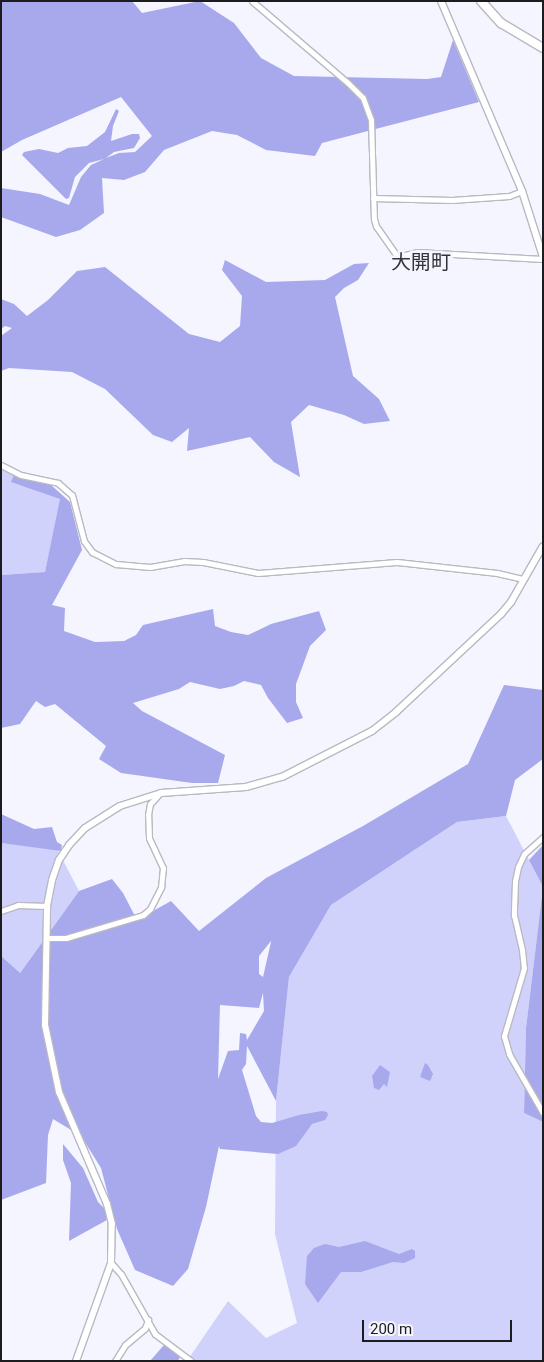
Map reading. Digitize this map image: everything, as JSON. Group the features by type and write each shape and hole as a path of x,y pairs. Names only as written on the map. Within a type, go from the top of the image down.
{"main road":[{"path":"481,1 501,23 543,48"}],"street":[{"path":"252,1 348,83 362,98 371,120 373,198 376,226 396,254 401,256 417,252 543,258 522,191 441,1"},
{"path":"373,198 452,200 509,196 522,191"},
{"path":"1,465 22,475 58,483 72,495 84,541 92,552 116,564 150,567 184,561 203,562 258,573 397,562 497,574 522,579"},
{"path":"76,1361 111,1263 112,1224 108,1204 59,1092 45,1025 47,906 52,880 59,860 69,845 85,828 120,806 161,793 246,787 282,776 372,731 396,712 501,614 511,602 522,579 543,546"},
{"path":"47,938 66,938 143,915 150,909 161,887 163,868 149,838 148,815 150,804 161,793"},
{"path":"543,838 524,854 518,867 514,915 524,968 504,1036 509,1054 543,1113"},
{"path":"1,911 18,906 47,906"},
{"path":"111,1263 122,1274 131,1294 155,1334 190,1361"},
{"path":"115,1361 124,1345 145,1328 148,1320"}],"shaded area":[{"path":"1,1 132,1 142,13 200,1 234,23 261,58 294,76 427,79 441,77 453,40 479,102 322,143 315,156 266,150 237,135 212,131 164,150 145,172 124,180 102,178 104,213 80,230 56,237 1,217 1,188 40,194 69,205 81,177 91,165 104,159 89,163 75,177 69,198 66,199 22,155 24,152 39,149 58,153 68,148 87,146 105,132 116,109 119,111 113,126 111,141 132,134 139,134 140,138 134,148 114,152 106,158 119,153 135,152 152,136 121,97 22,140 1,152"},
{"path":"225,260 266,282 325,280 354,264 369,263 358,280 344,288 335,297 353,376 379,399 390,421 364,424 344,415 309,405 291,422 300,477 274,462 250,437 187,451 189,428 172,442 153,435 105,389 72,372 9,368 1,371 1,336 12,328 5,326 1,329 1,299 14,304 27,316 48,300 77,271 105,267 189,334 220,342 240,326 242,296 222,270"},
{"path":"1,469 61,499 45,572 1,575"},
{"path":"14,475 51,485 70,502 82,550 52,605 65,608 64,631 95,642 124,641 136,635 143,625 213,609 215,626 231,632 248,635 271,624 319,611 326,630 310,646 296,684 296,702 303,718 287,723 268,698 261,685 244,681 234,686 220,689 190,682 179,689 133,703 142,711 225,755 218,783 192,783 121,773 99,759 106,746 55,704 45,707 36,701 20,724 1,728 1,575 45,572 60,499 11,482"},
{"path":"504,685 543,690 543,759 515,780 506,816 457,822 331,905 289,977 276,1101 247,1046 246,1064 242,1070 256,1116 261,1122 272,1123 322,1111 327,1112 328,1115 325,1120 312,1124 296,1146 278,1154 220,1149 219,1146 206,1207 188,1269 173,1286 135,1270 117,1229 101,1168 81,1136 53,1119 48,1135 46,1183 1,1200 1,956 20,973 79,891 112,879 123,893 137,920 171,901 199,931 266,878 363,826 468,764","holes":["271,942 263,977 259,974 259,956","263,993 264,1011 247,1040 246,1034 240,1033 239,1050 228,1051 218,1079 220,1005 259,1008"]},
{"path":"1,814 34,829 52,827 57,842 62,845 61,851 1,843"},
{"path":"506,816 543,887 526,1028 524,1113 543,1122 543,1361 187,1361 228,1301 266,1338 297,1323 275,1234 276,1101 289,977 331,905 457,822"},
{"path":"1,843 57,849 79,891 1,999"},
{"path":"543,845 543,887 529,860"},
{"path":"543,887 543,1122 524,1113 526,1028"},
{"path":"425,1063 433,1074 430,1081 420,1077"},
{"path":"380,1065 390,1072 387,1087 384,1084 379,1090 374,1088 372,1076"},
{"path":"63,1144 83,1168 98,1202 105,1209 107,1220 69,1241 71,1183 63,1160"},
{"path":"365,1241 399,1254 412,1249 415,1251 415,1258 404,1263 393,1262 361,1272 341,1272 318,1303 305,1284 307,1256 314,1248 325,1244 339,1247"},
{"path":"164,1345 180,1357 178,1361 150,1361"}],"district":[{"name":"大開町","path":"421,262"}]}
